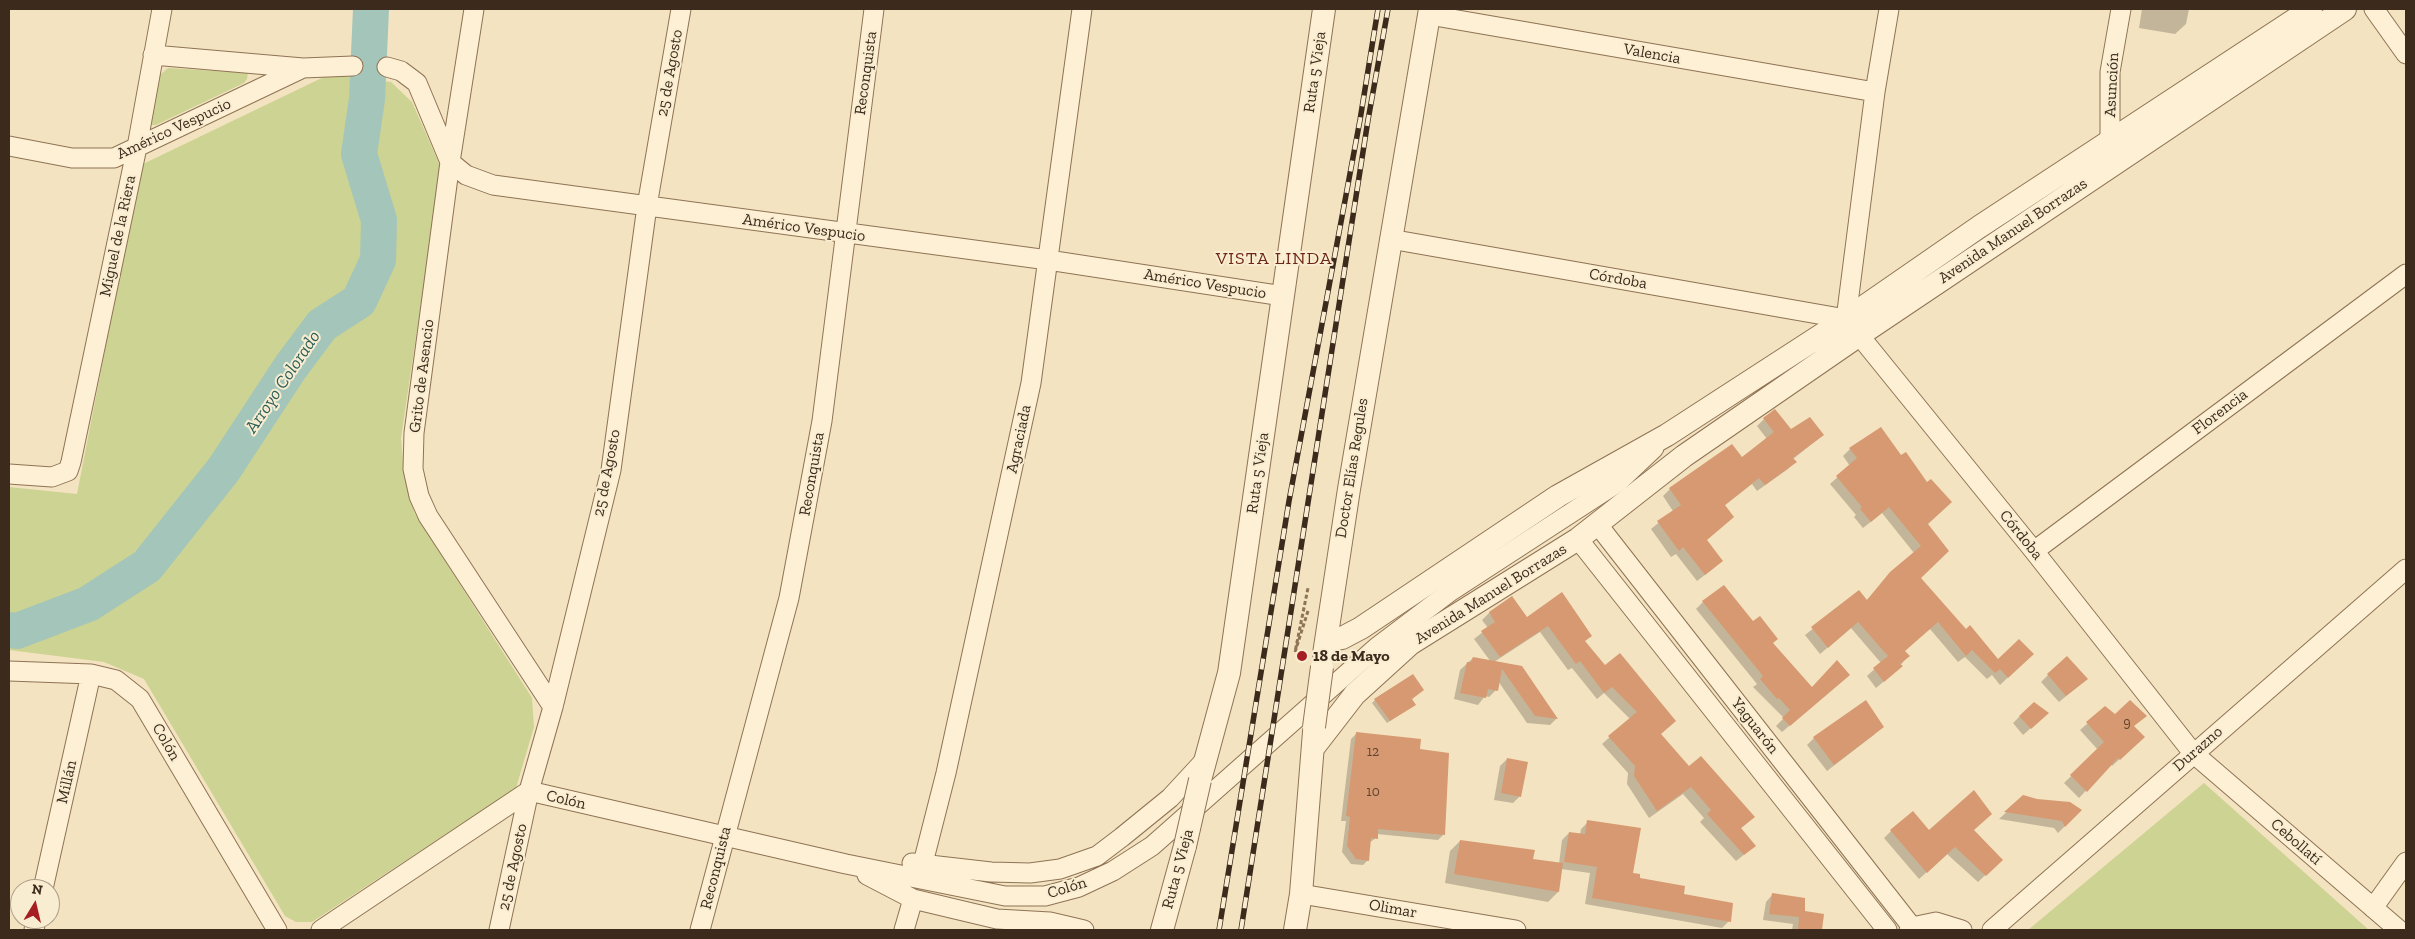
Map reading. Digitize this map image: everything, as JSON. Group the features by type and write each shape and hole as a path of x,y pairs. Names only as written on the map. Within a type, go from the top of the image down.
{"street":[{"name":"Miguel de la Riera","path":"9,474 52,477 68,471 71,462 137,147 162,9"},
{"name":"Grito de Asencio","path":"474,9 450,162 414,433 413,469 419,496 428,516 554,707"},
{"name":"25 de Agosto","path":"499,930 529,791 554,707 611,470 646,206 681,9"},
{"name":"Reconquista","path":"700,930 789,598 822,420 844,233 874,9"},
{"name":"Agraciada","path":"923,863 946,772 1032,383 1082,9"},
{"name":"Ruta 5 Vieja","path":"1162,930 1230,673 1324,9"},
{"path":"1852,327 1874,92 1889,9"},
{"name":"Asunción","path":"2116,150 2110,72 2121,9"},
{"name":"Avenida Manuel Borrazas","path":"1326,641 1342,638 1361,628 1558,496 1852,327 2116,150 2310,9"},
{"name":"Avenida Manuel Borrazas","path":"2116,150 2345,9"},
{"path":"2374,9 2406,54"},
{"name":"Valencia","path":"1430,12 1874,92"},
{"name":"Doctor Elías Regules","path":"1295,930 1301,894 1314,737 1333,592 1390,239 1430,12"},
{"name":"Américo Vespucio","path":"153,55 303,68 354,66"},
{"path":"387,67 401,71 416,83 450,162"},
{"name":"Américo Vespucio","path":"9,146 72,158 97,160 114,158 303,68"},
{"name":"Américo Vespucio","path":"450,162 466,175 493,185 1048,260 1283,296"},
{"name":"Córdoba","path":"1390,239 1852,327 2034,551 2193,753"},
{"name":"Florencia","path":"2034,551 2406,274"},
{"name":"Avenida Manuel Borrazas","path":"1314,737 1355,694 1410,644 1598,525 1684,456 1852,327"},
{"name":"Avenida Manuel Borrazas","path":"1250,761 1377,647 1436,602 1617,483 1667,435"},
{"name":"Avenida Manuel Borrazas","path":"1617,483 1684,456"},
{"name":"Yaguarón","path":"1598,525 1910,929"},
{"name":"Yaguarón","path":"1578,539 1887,930"},
{"name":"Durazno","path":"1992,930 2406,569"},
{"name":"Colón","path":"9,671 90,674 116,680 140,699 277,930"},
{"name":"Millán","path":"45,879 90,674"},
{"name":"Cebollatí","path":"2193,753 2399,930"},
{"name":"Colón","path":"322,930 529,791 846,864 1005,896 1045,896 1079,887 1113,871 1152,846 1250,761"},
{"name":"Colón","path":"846,864 923,863 991,872 1030,873 1060,869 1097,856 1203,770"},
{"path":"2374,908 2406,862"},
{"name":"Colón","path":"846,864 913,898 998,919 1050,922 1084,930"},
{"name":"Olimar","path":"1301,894 1516,930"},
{"path":"904,930 913,898"},
{"path":"1910,929 1936,922 1962,930"}],"path":[{"path":"1308,588 1294,652 1315,588 1333,592"}],"green space":[{"path":"168,68 248,73 244,83 156,125 152,125 150,122 160,75"},
{"path":"330,74 391,82 412,102 441,168 401,438 404,474 414,512 532,698 534,727 516,788 312,922 296,922 285,916 144,679 104,662 9,650 9,487 77,494 141,165"},
{"path":"2204,783 2369,930 2028,930"}],"building":[{"path":"1775,409 1791,429 1810,417 1824,435 1793,458 1797,462 1765,485 1759,478 1725,505 1734,517 1707,540 1723,561 1705,575 1683,547 1679,551 1657,521 1681,505 1669,488 1732,444 1742,457 1774,432 1763,418"},
{"path":"1881,427 1901,455 1906,452 1927,482 1931,479 1952,502 1928,524 1949,551 1921,578 1966,629 1970,625 1998,659 2019,639 2034,654 2008,678 2000,669 1995,673 1972,650 1966,656 1938,622 1905,651 1910,656 1900,664 1903,666 1884,682 1873,668 1888,656 1858,622 1828,648 1811,627 1859,590 1867,600 1890,572 1921,546 1889,507 1871,522 1860,509 1862,507 1836,476 1857,458 1849,448"},
{"path":"1724,585 1753,621 1760,616 1778,639 1773,643 1812,687 1837,660 1850,675 1790,726 1782,718 1790,710 1779,698 1777,699 1760,679 1763,676 1702,601"},
{"path":"1562,592 1592,636 1585,641 1605,665 1620,653 1676,721 1661,734 1689,766 1701,756 1755,817 1741,828 1756,846 1744,855 1707,814 1711,810 1691,787 1657,811 1634,776 1635,766 1608,736 1637,712 1612,687 1604,693 1580,661 1576,664 1548,626 1500,657 1481,631 1495,622 1489,612 1512,596 1527,617"},
{"path":"2067,656 2088,679 2066,696 2047,674"},
{"path":"1473,657 1522,666 1558,719 1535,716 1502,669 1498,691 1488,689 1486,698 1460,693 1467,662 1471,662"},
{"path":"1413,674 1424,690 1412,699 1416,705 1390,721 1374,699"},
{"path":"1866,700 1884,727 1834,765 1813,737"},
{"path":"2130,700 2147,716 2134,726 2145,737 2120,760 2118,758 2087,792 2070,775 2104,742 2086,722 2105,706 2115,714"},
{"path":"2034,702 2049,713 2031,729 2019,716"},
{"path":"1356,732 1421,739 1420,749 1449,753 1445,835 1378,829 1378,839 1371,838 1369,861 1356,859 1347,846 1350,817 1346,816"},
{"path":"1507,758 1528,762 1521,797 1501,793"},
{"path":"1974,790 1992,814 1974,830 2003,860 1986,876 1955,847 1927,873 1890,830 1913,811 1929,830"},
{"path":"2023,795 2037,799 2070,802 2082,810 2065,827 2062,821 2004,812"},
{"path":"1587,820 1641,828 1633,873 1640,874 1640,878 1685,886 1684,894 1733,903 1731,922 1592,898 1597,867 1564,862 1569,832 1585,834"},
{"path":"1460,840 1535,850 1533,859 1563,863 1559,892 1454,874"},
{"path":"1772,893 1805,898 1805,911 1824,914 1822,930 1798,930 1799,917 1769,914"}],"waterway":[{"name":"Arroyo Colorado","path":"9,630 17,631 88,604 147,566 224,469 290,368 322,325 359,301 378,260 379,220 359,154 367,99 371,9"}],"railway":[{"path":"1219,930 1289,501 1360,120 1378,9"},
{"path":"1241,930 1368,120 1388,9"}],"place":[{"name":"18 de Mayo","path":"1302,656"}],"district":[{"name":"VISTA LINDA","path":"1274,259"}]}
